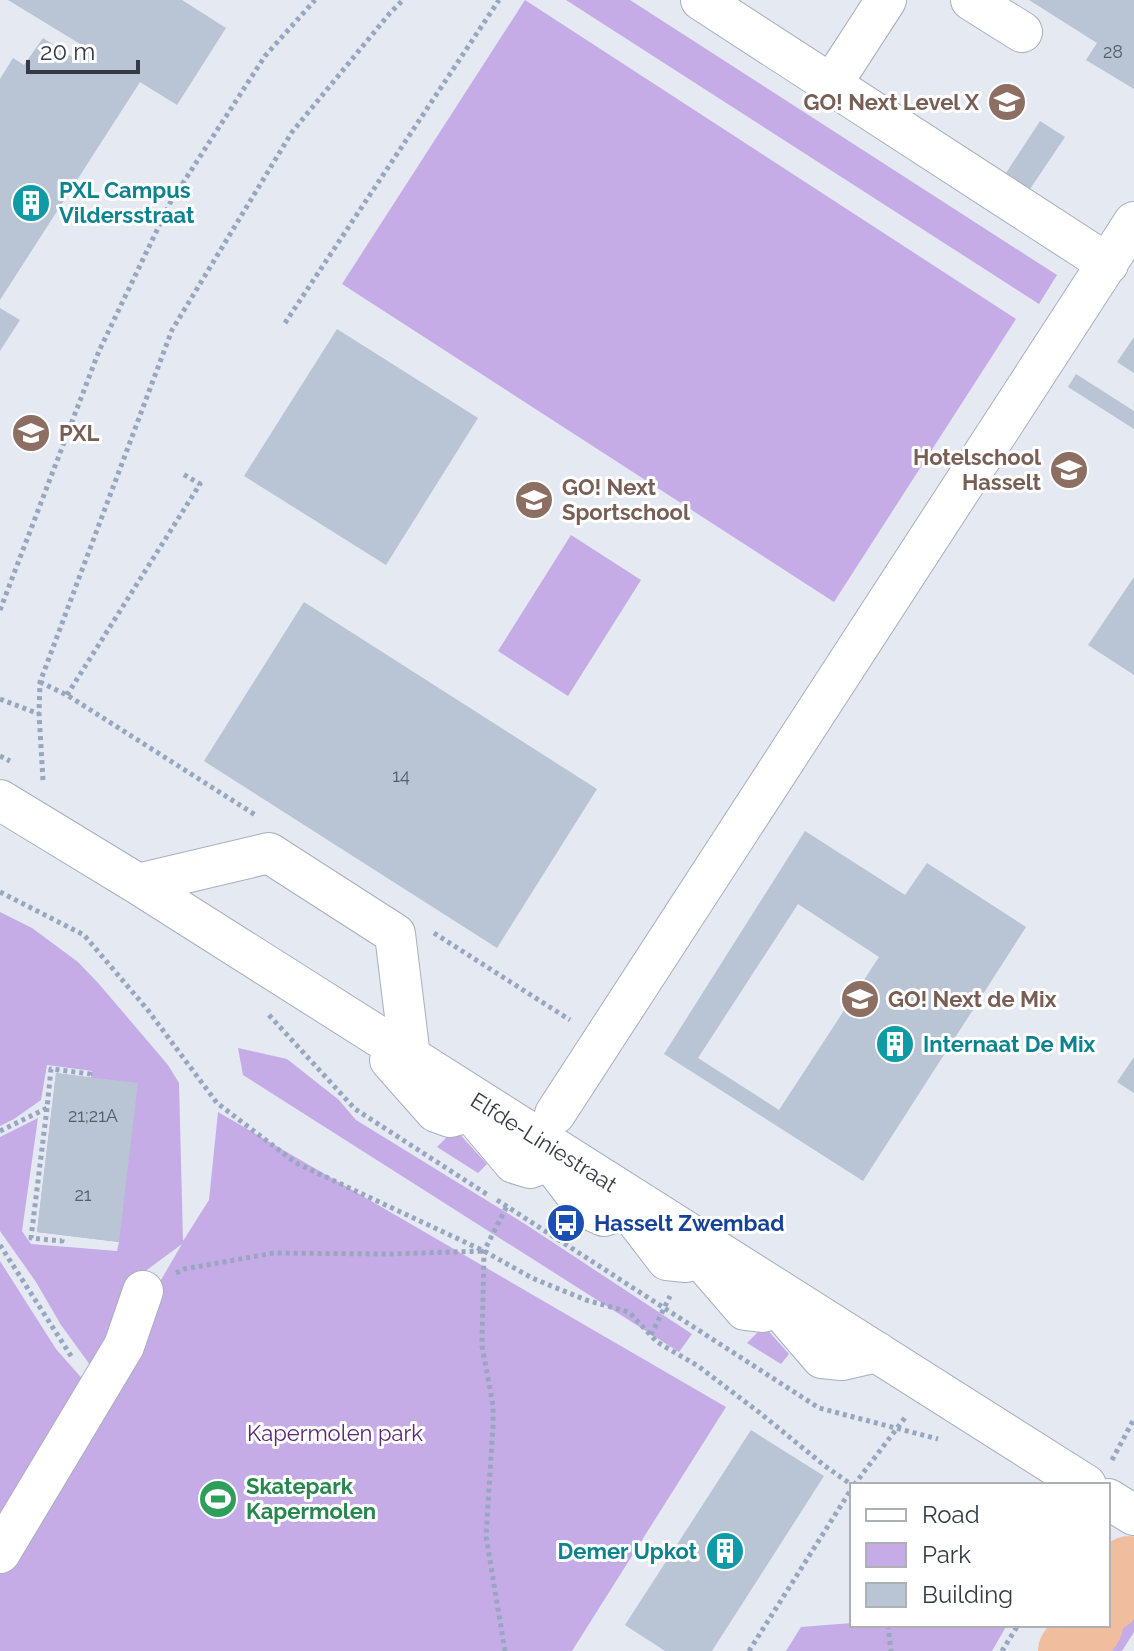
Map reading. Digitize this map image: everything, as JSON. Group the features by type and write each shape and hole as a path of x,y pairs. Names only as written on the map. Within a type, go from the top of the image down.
{"street":[{"path":"701,0 1108,264"},
{"path":"831,85 886,0"},
{"path":"971,0 1022,32"},
{"path":"550,1141 602,1041 1134,222"},
{"name":"Elfde-Liniestraat","path":"0,800 296,985 469,1100 550,1141 626,1198 780,1297 1101,1483"},
{"path":"138,884 269,853 395,934 392,1051"},
{"path":"0,1553 124,1346 143,1291"},
{"name":"Elfde-Liniestraat","path":"1110,1492 1134,1515"}],"path":[{"path":"0,610 99,351 170,203 265,56 315,0"},
{"path":"43,780 40,682 172,330 292,132 403,0"},
{"path":"285,323 499,0"},
{"path":"67,695 200,484 183,474"},
{"path":"40,682 67,695 270,824 269,853"},
{"path":"0,699 39,714"},
{"path":"0,892 84,935 147,1009 217,1103 296,1163 484,1251 532,1278 586,1300 629,1312 657,1342 698,1366 850,1484"},
{"path":"395,934 417,922 602,1041"},
{"path":"266,1011 355,1109 819,1408 949,1442"},
{"path":"63,1235 62,1241 31,1238 51,1069 90,1074 89,1077"},
{"path":"0,1131 47,1108"},
{"path":"505,1651 486,1536 493,1405 482,1346 484,1251 507,1207"},
{"path":"0,1245 69,1354 100,1386"},
{"path":"143,1291 184,1269 274,1253 484,1251"},
{"path":"855,1483 898,1429 927,1384"},
{"path":"1101,1483 1134,1419"},
{"path":"749,1651 850,1491"},
{"path":"888,1627 891,1651"},
{"path":"1002,1651 1017,1627"}],"green space":[{"path":"525,0 1016,319 834,602 342,284"},
{"path":"566,0 630,0 1057,275 1039,304"},
{"path":"571,535 641,580 568,696 498,651"},
{"name":"Kapermolen park","path":"0,912 32,928 78,962 168,1065 179,1083 183,1241 209,1200 218,1112 726,1407 572,1651 0,1651 0,1574 182,1244 140,1275 118,1304 93,1369 0,1231 0,1137 38,1118 22,1231 31,1244 117,1251 119,1242 37,1232 56,1073 91,1078 92,1071 47,1065 41,1100 0,1126"},
{"path":"238,1048 287,1059 339,1100 356,1120 525,1224 692,1334 679,1352 243,1075"},
{"path":"455,1129 487,1164 478,1173 437,1147"},
{"path":"0,1261 56,1349 86,1383 0,1532"},
{"path":"764,1326 789,1354 781,1364 747,1343"},
{"path":"1134,1603 1134,1632 1122,1651 1102,1651"},
{"path":"850,1623 850,1627 1006,1627 992,1651 786,1651 801,1627"}],"building":[{"name":"PXL Campus Vildersstraat","path":"8,0 182,0 226,28 177,105 140,82 0,300 0,79 13,58 24,65 43,38 77,60 85,47"},
{"path":"1029,0 1134,0 1134,89 1086,60 1097,43"},
{"path":"1040,121 1065,137 1030,189 1006,173"},
{"path":"0,308 20,320 0,351"},
{"path":"337,329 478,418 386,565 244,476"},
{"path":"1134,337 1134,373 1117,362"},
{"path":"1076,374 1134,411 1134,429 1068,387"},
{"path":"1134,577 1134,675 1088,645"},
{"path":"304,602 597,789 497,948 204,761"},
{"name":"Internaat De Mix","path":"805,831 905,895 927,863 1026,927 863,1181 664,1054","holes":["798,904 879,957 779,1110 698,1058"]},
{"path":"1134,1057 1134,1093 1117,1082"},
{"path":"56,1073 138,1083 119,1242 37,1232"},
{"name":"Demer Upkot","path":"751,1430 824,1476 712,1651 665,1651 625,1625"}],"waterway":[{"path":"1110,1596 1129,1569"},
{"path":"1071,1651 1089,1627"}],"place":[{"name":"GO! Next Level X","path":"1007,102"},
{"name":"PXL Campus Vildersstraat","path":"31,203"},
{"name":"PXL","path":"31,433"},
{"name":"Hotelschool Hasselt","path":"1069,470"},
{"name":"GO! Next Sportschool","path":"534,500"},
{"name":"GO! Next de Mix","path":"860,999"},
{"name":"Internaat De Mix","path":"895,1044"},
{"name":"Hasselt Zwembad","path":"566,1223"},
{"name":"Skatepark Kapermolen","path":"218,1499"},
{"name":"Demer Upkot","path":"725,1551"}]}
